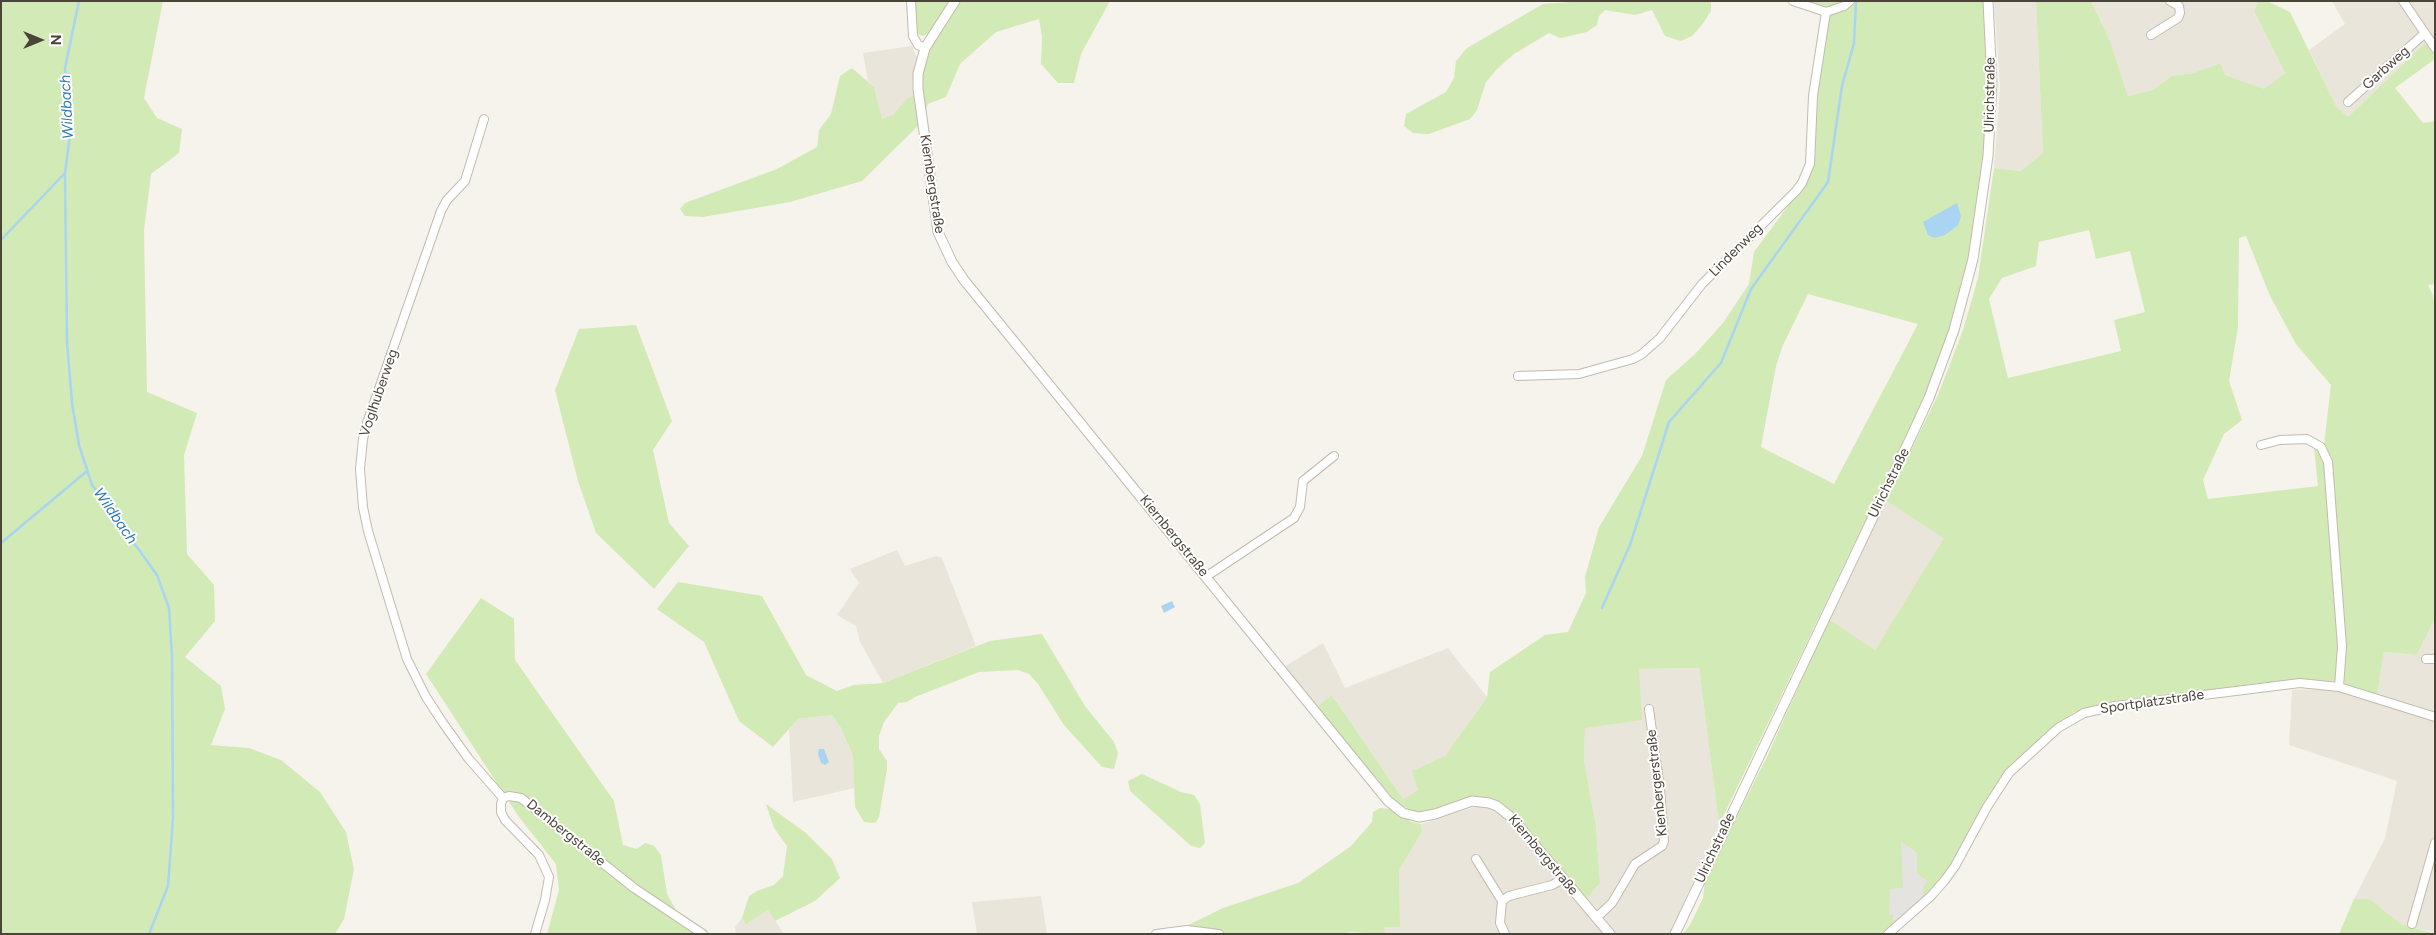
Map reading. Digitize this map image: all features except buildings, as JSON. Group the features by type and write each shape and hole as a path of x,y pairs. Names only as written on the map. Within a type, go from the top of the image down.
{"street":[{"path":"911,1 913,36 918,45 925,48"},
{"name":"Kiernbergstraße","path":"954,1 925,48 918,74 918,89 934,213 944,246 952,262 983,303 1395,807 1403,813 1419,817 1436,814 1472,801 1488,802 1497,806 1512,818 1610,934"},
{"path":"1793,1 1826,12 1844,6 1850,1"},
{"name":"Ulrichstraße","path":"1675,934 1912,437 1947,351 1973,259 1985,188 1992,83 1988,1"},
{"path":"2151,35 2178,18 2180,13 2179,6 2170,1"},
{"path":"2403,1 2435,48"},
{"name":"Lindenweg","path":"1518,376 1579,374 1633,359 1642,354 1660,338 1702,284 1796,191 1802,183 1810,164 1813,96 1826,12"},
{"name":"Garbweg","path":"2348,102 2425,33"},
{"name":"Voglhuberweg","path":"484,119 465,181 446,200 441,211 367,422 360,469 363,507 368,531 406,659 443,724 468,758 503,798"},
{"path":"2261,445 2280,440 2307,439 2320,448 2328,462 2342,646 2339,687"},
{"path":"1207,576 1294,518 1300,507 1302,481 1334,456"},
{"path":"2426,659 2435,659"},
{"name":"Sportplatzstraße","path":"1888,934 1931,896 1945,880 2009,774 2069,720 2099,708 2300,683 2339,687 2435,717"},
{"name":"Kienbergerstraße","path":"1596,918 1612,903 1635,864 1662,846 1664,841 1663,816 1649,709"},
{"name":"Dambergstraße","path":"503,798 515,795 522,798 634,888 703,934"},
{"path":"503,798 501,812 505,820 539,855 547,870 548,887 535,934"},
{"path":"2412,924 2435,842"},
{"path":"1476,859 1502,900 1500,923 1504,934"},
{"path":"1502,900 1509,896 1552,886 1563,879"},
{"path":"1156,934 1187,930 1219,934"}],"shaded area":[{"path":"1994,1 2036,1 2043,153 2021,171 1994,168 2000,86"},
{"path":"2091,1 2259,1 2254,11 2285,73 2264,90 2225,75 2221,63 2193,73 2171,76 2153,90 2128,96 2110,41"},
{"path":"2332,1 2435,1 2435,38 2421,47 2348,117 2336,106 2309,50 2345,24"},
{"path":"912,46 918,60 916,94 907,98 893,115 882,120 874,87 868,81 863,53"},
{"path":"1886,501 1945,538 1875,650 1829,619"},
{"path":"897,550 905,566 936,556 942,558 976,646 883,683 860,642 856,626 837,615 859,583 850,569"},
{"path":"2435,618 2435,933 2401,924 2370,899 2354,899 2385,838 2397,781 2289,745 2292,690 2321,689 2345,693 2375,703 2384,652 2417,655"},
{"path":"1323,643 1345,688 1448,648 1487,697 1445,756 1413,771 1418,790 1403,799 1333,696 1317,707 1284,667"},
{"path":"1699,668 1719,825 1670,934 1385,934 1383,927 1400,927 1399,870 1422,832 1421,824 1475,807 1488,807 1504,815 1581,906 1600,883 1596,826 1584,761 1585,728 1638,669"},
{"path":"832,715 841,728 853,756 855,788 793,802 789,729 798,719"},
{"path":"1901,841 1917,853 1917,874 1928,881 1923,887 1923,896 1893,924 1893,915 1889,915 1890,889 1903,888"},
{"path":"1041,896 1047,934 977,934 972,902"},
{"path":"768,910 784,934 736,934 735,927 742,918 747,923"}],"green space":[{"path":"1,1 163,1 144,98 157,118 182,129 179,153 151,174 144,230 147,392 197,413 184,455 187,554 214,585 215,621 185,657 221,686 225,709 211,745 249,748 281,760 320,792 346,832 354,869 344,919 335,934 1,934"},
{"path":"913,1 951,1 929,33 923,36 918,34 915,28"},
{"path":"959,1 1110,1 1081,54 1074,83 1058,83 1041,64 1042,37 1039,19 996,32 960,64 946,97 928,104 918,126 862,181 790,202 703,217 685,216 680,209 685,203 777,169 817,147 819,130 831,114 840,76 852,68 874,87 882,119 893,115 907,98 920,92 920,73 930,47"},
{"path":"1587,1 1711,1 1711,11 1692,36 1681,41 1665,36 1652,10 1635,15 1605,10 1599,16 1597,25 1587,32 1560,38 1549,33 1514,54 1486,82 1477,110 1470,119 1429,134 1413,133 1404,126 1406,114 1446,92 1454,78 1456,61 1467,48 1543,4"},
{"path":"1802,1 1983,1 1987,47 1988,98 1984,156 1972,244 1950,331 1922,403 1719,825 1699,668 1639,669 1642,720 1585,728 1584,761 1596,826 1600,883 1586,900 1516,817 1495,801 1475,797 1423,813 1414,812 1397,803 1317,707 1332,695 1403,799 1418,790 1412,771 1445,756 1487,697 1490,672 1545,635 1568,632 1586,593 1585,577 1599,527 1642,456 1666,380 1696,353 1723,323 1749,284 1754,252 1808,179 1813,162 1820,60 1828,8","holes":["1808,294 1918,324 1834,484 1761,447 1776,366 1783,345"]},
{"path":"2036,1 2091,1 2110,41 2128,96 2153,90 2171,76 2193,73 2221,63 2225,75 2264,89 2285,73 2254,11 2259,1 2267,1 2290,12 2336,106 2348,117 2427,43 2435,53 2435,59 2395,88 2423,123 2435,121 2435,284 2428,285 2433,295 2435,309 2435,618 2417,655 2384,652 2377,694 2345,684 2344,678 2338,678 2333,681 2298,680 2114,701 2073,713 2027,750 2005,774 1941,880 1883,934 1683,934 1690,925 1703,898 1705,880 1766,759 1829,619 1875,650 1944,538 1886,501 1938,395 1963,330 1978,278 1994,168 2021,171 2043,153","holes":["2089,230 2096,259 2130,251 2145,312 2114,320 2121,351 2008,378 1989,299 2002,278 2036,266 2039,242","2246,236 2270,296 2296,344 2331,385 2324,445 2313,439 2318,486 2208,499 2203,480 2224,434 2242,420 2229,381 2238,327 2239,238"]},
{"path":"636,325 672,421 653,450 669,523 689,546 654,589 596,533 578,481 555,390 579,329"},
{"path":"678,582 762,596 806,675 837,691 854,685 883,683 990,641 1042,634 1085,706 1114,742 1118,753 1114,769 1102,767 1064,725 1038,684 1029,674 1018,670 979,672 915,697 907,702 898,703 884,722 879,736 879,749 887,761 887,769 879,817 874,823 864,822 855,807 853,756 841,728 832,715 798,719 773,747 739,721 704,642 657,609"},
{"path":"481,598 514,619 515,660 614,801 623,845 637,849 645,843 654,846 661,855 667,894 676,910 699,934 547,934 559,890 556,864 519,817 426,674"},
{"path":"1142,774 1181,792 1194,795 1200,804 1205,843 1200,848 1191,846 1130,791 1128,781"},
{"path":"766,804 806,833 832,859 840,878 815,901 775,921 768,910 746,924 742,918 749,896 774,885 783,876 787,846 774,828"},
{"path":"1380,808 1390,809 1412,822 1421,824 1422,832 1399,870 1400,927 1384,927 1385,934 1350,932 1344,934 1170,934 1223,908 1298,883 1351,846 1372,822 1373,812"},
{"path":"2354,899 2370,899 2401,924 2435,934 2339,934"}],"water":[{"path":"1957,203 1961,217 1958,225 1945,235 1934,238 1928,235 1923,222"},
{"path":"1172,601 1175,607 1164,613 1161,606"},
{"path":"819,749 824,749 829,762 825,765 821,763 818,754"}],"waterway":[{"name":"Wildbach","path":"79,1 65,68 70,135 65,173 67,341 72,403 79,445 92,485 157,575 169,608 172,657 173,818 168,886 149,934"},
{"path":"1602,608 1630,545 1669,422 1721,363 1751,289 1828,182 1842,86 1854,43 1856,2"},
{"path":"1,240 64,174"},
{"path":"1,543 87,471"}]}
